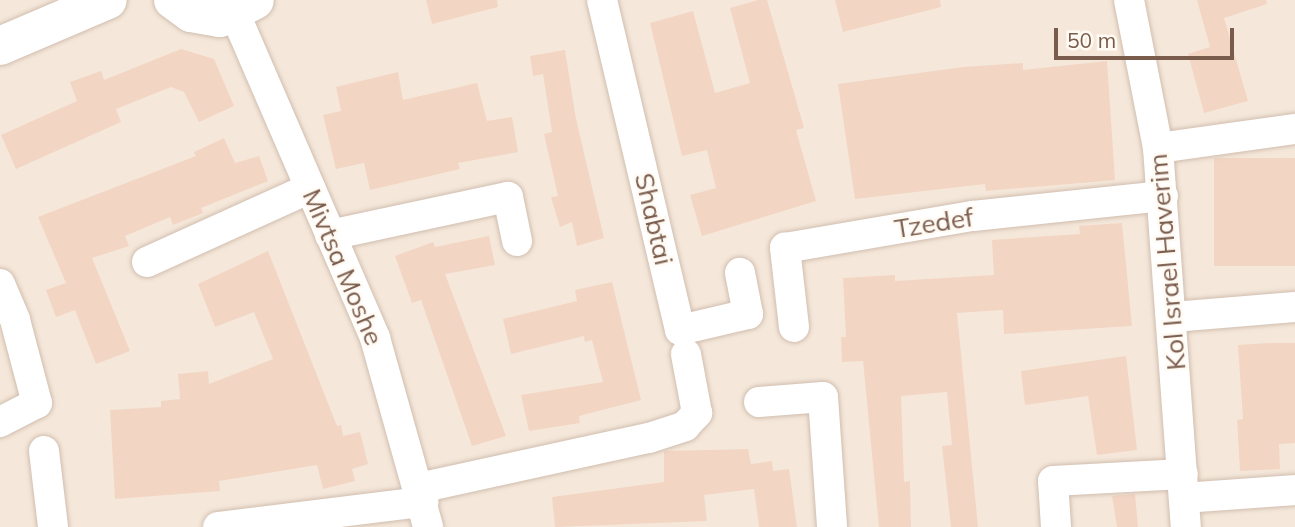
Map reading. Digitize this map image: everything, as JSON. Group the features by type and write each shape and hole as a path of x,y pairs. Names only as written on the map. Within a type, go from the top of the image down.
{"street":[{"path":"0,46 108,0"},
{"path":"173,0 205,17 245,7"},
{"name":"Shabtai","path":"602,0 680,330 748,314 740,273"},
{"name":"Kol Israel Haverim","path":"1129,0 1158,148 1185,500"},
{"name":"Mivtsa Moshe","path":"245,7 310,188 375,338 423,506"},
{"path":"1158,148 1295,129"},
{"path":"147,262 310,188"},
{"name":"Tzedef","path":"793,327 785,248 973,216 1163,196"},
{"path":"330,235 508,197 517,242"},
{"path":"0,284 15,320 37,403 0,422"},
{"path":"1172,317 1295,307"},
{"path":"218,527 423,506 685,426 696,413 686,354"},
{"path":"759,402 823,397 832,527"},
{"path":"44,451 53,527"},
{"path":"1056,527 1053,481 1185,500 1295,490"}],"shaded area":[{"path":"0,0 1295,0 1295,527 0,527"}],"building":[{"path":"426,0 497,0 498,7 432,24"},
{"path":"767,0 788,72 804,128 796,130 816,201 702,236 690,195 716,188 707,150 682,156 650,23 693,11 715,93 750,83 730,8"},
{"path":"835,0 940,0 941,7 843,32"},
{"path":"1197,0 1266,0 1267,4 1224,18 1248,101 1204,113 1188,54 1210,47"},
{"path":"181,49 214,59 234,106 199,122 184,92 171,87 116,109 121,122 16,169 1,135 77,101 70,82 101,71 104,80"},
{"path":"565,50 576,119 604,238 577,246 572,222 560,227 551,197 558,196 544,134 552,132 543,74 533,76 530,56"},
{"path":"1107,61 1115,180 986,191 985,184 855,199 838,84 963,67 1023,63 1023,70"},
{"path":"398,72 403,100 477,83 487,121 512,117 518,152 458,163 460,169 370,190 364,163 336,169 323,115 341,111 336,87"},
{"path":"224,138 235,163 259,156 268,181 201,208 203,213 173,225 170,217 125,236 129,246 92,258 130,351 96,364 75,310 56,317 46,290 66,283 38,217 196,156 194,152"},
{"path":"1214,158 1295,158 1295,266 1214,266"},
{"path":"1122,223 1132,326 1004,334 1003,310 957,313 978,527 951,527 942,446 952,445 947,392 901,396 904,482 910,481 911,527 879,527 863,361 842,362 841,337 846,337 843,278 895,275 895,281 994,275 992,240 1080,234 1079,226"},
{"path":"489,236 495,265 445,274 506,436 472,446 421,300 412,303 395,256 433,242 435,247"},
{"path":"268,251 337,426 341,425 343,436 360,432 368,464 352,469 355,481 323,489 317,465 219,481 220,491 115,499 110,410 161,407 161,401 180,399 178,374 208,371 209,384 273,359 254,312 215,327 198,284"},
{"path":"612,282 641,400 579,416 580,423 529,431 521,395 603,382 592,340 585,342 584,336 511,354 503,319 577,301 575,290"},
{"path":"1295,343 1295,443 1279,444 1280,469 1240,471 1237,420 1243,419 1238,345"},
{"path":"1126,356 1137,450 1097,455 1088,396 1025,405 1021,371"},
{"path":"748,449 751,464 772,461 773,471 789,469 797,527 759,527 754,489 704,495 707,521 555,527 552,497 664,482 664,451"},
{"path":"1135,494 1138,527 1117,527 1112,496"}]}
